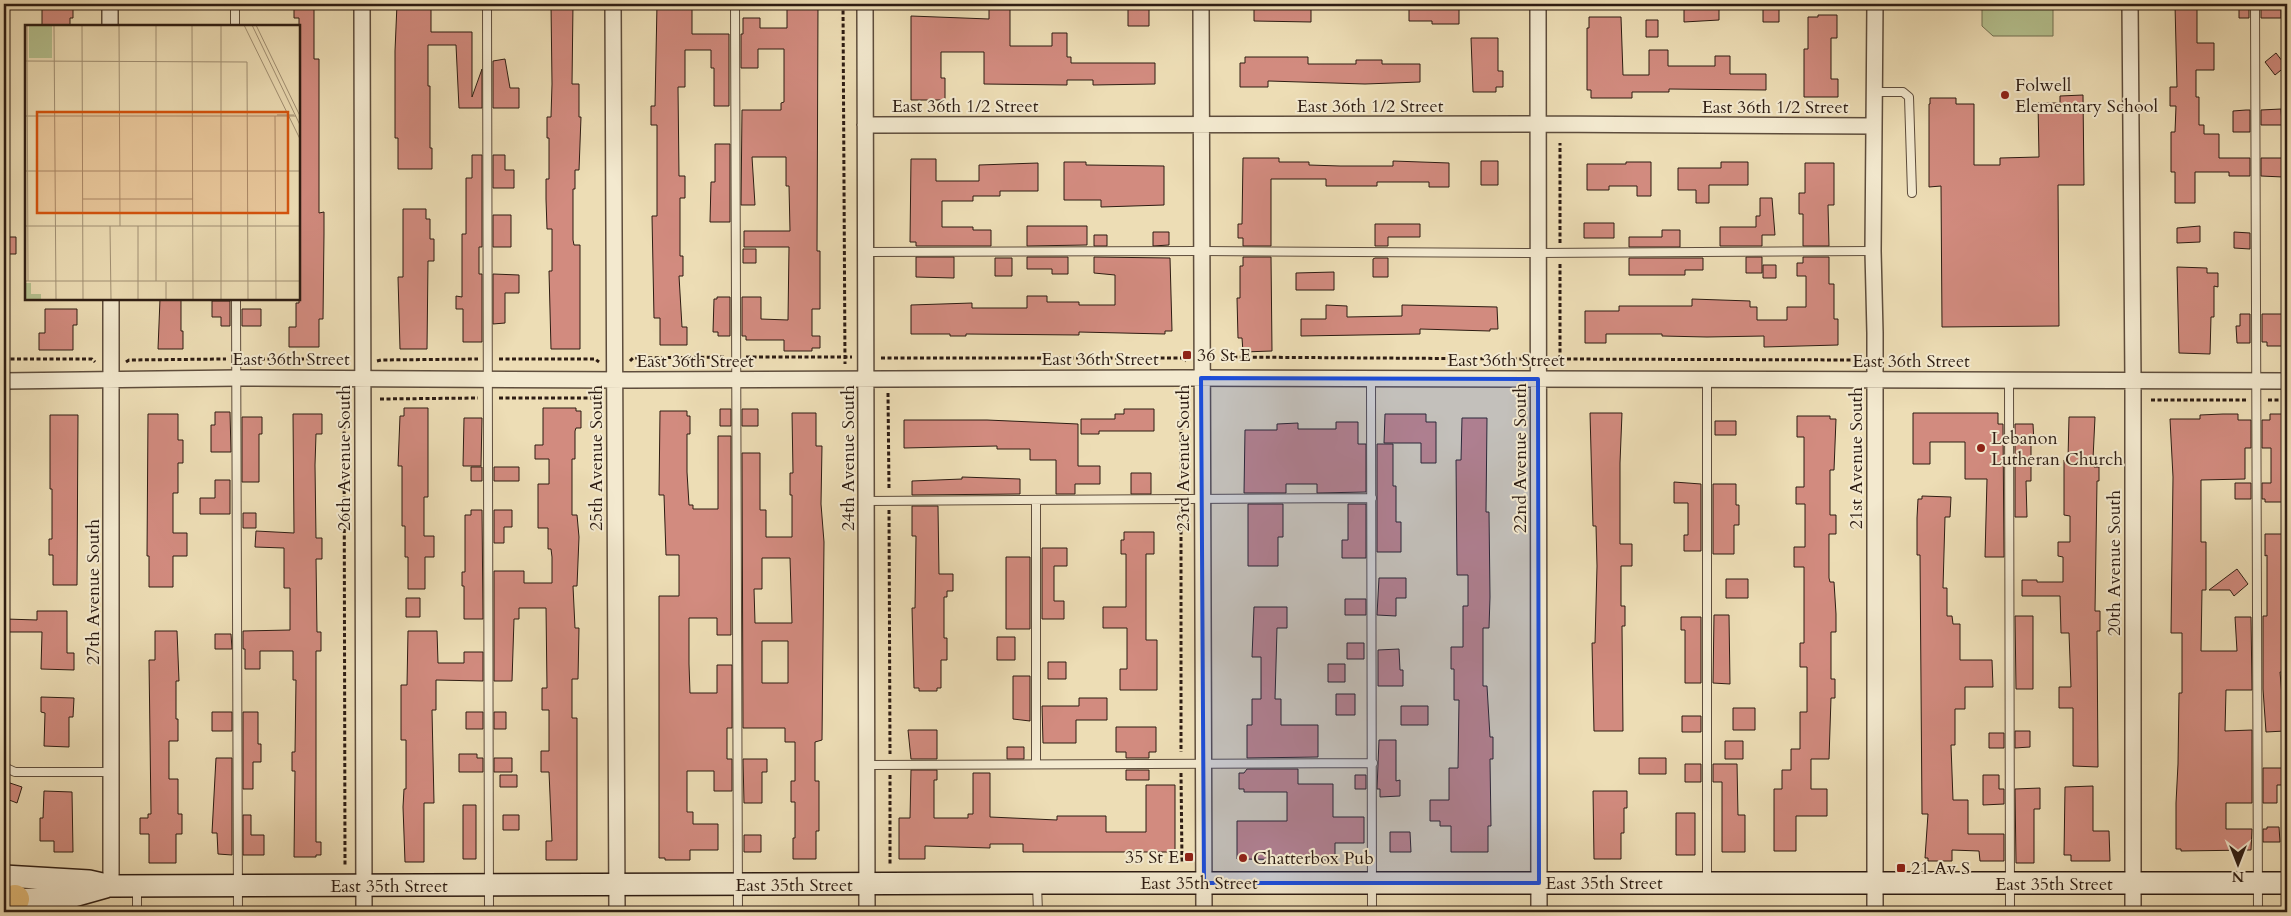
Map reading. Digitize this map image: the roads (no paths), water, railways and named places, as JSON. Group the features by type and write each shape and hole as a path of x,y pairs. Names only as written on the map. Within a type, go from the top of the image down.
{"street":[{"path":"110,4 110,25"},
{"name":"26th Avenue South","path":"362,4 364,912"},
{"name":"25th Avenue South","path":"613,4 617,912"},
{"name":"24th Avenue South","path":"865,4 867,912"},
{"name":"23rd Avenue South","path":"1201,4 1203,125 1201,378 1204,912"},
{"name":"22nd Avenue South","path":"1538,4 1539,912"},
{"name":"21st Avenue South","path":"1875,4 1873,250 1875,912"},
{"name":"20th Avenue South","path":"2130,4 2133,381 2133,912"},
{"name":"East 36th 1/2 Street","path":"865,125 1538,124 1874,126"},
{"name":"27th Avenue South","path":"111,300 111,886"},
{"name":"East 36th Street","path":"4,381 237,378 614,380 1371,378 2287,381"},
{"name":"East 35th Street","path":"7,895 67,898 111,886 1038,883 2287,884"}],"lane":[{"path":"235,4 235,25"},
{"path":"487,4 489,912"},
{"path":"735,4 738,912"},
{"path":"2255,4 2258,912"},
{"path":"1874,92 1902,92 1909,98 1912,194"},
{"path":"866,252 1538,253 1873,250"},
{"path":"236,300 238,912"},
{"path":"1371,378 1372,912"},
{"path":"1707,379 1707,883"},
{"path":"2009,381 2010,912"},
{"path":"867,502 1372,498"},
{"path":"1036,500 1036,764"},
{"path":"867,765 1372,763"},
{"path":"4,767 15,772 112,772"},
{"path":"1038,883 1038,912"},
{"path":"138,886 138,912"}],"place":[{"name":"Folwell Elementary School","path":"2005,95"},
{"name":"36 St E","path":"1187,355"},
{"name":"Lebanon Lutheran Church","path":"1981,448"},
{"name":"35 St E","path":"1189,857"},
{"name":"Chatterbox Pub","path":"1243,858"},
{"name":"21 Av S","path":"1901,868"}]}
